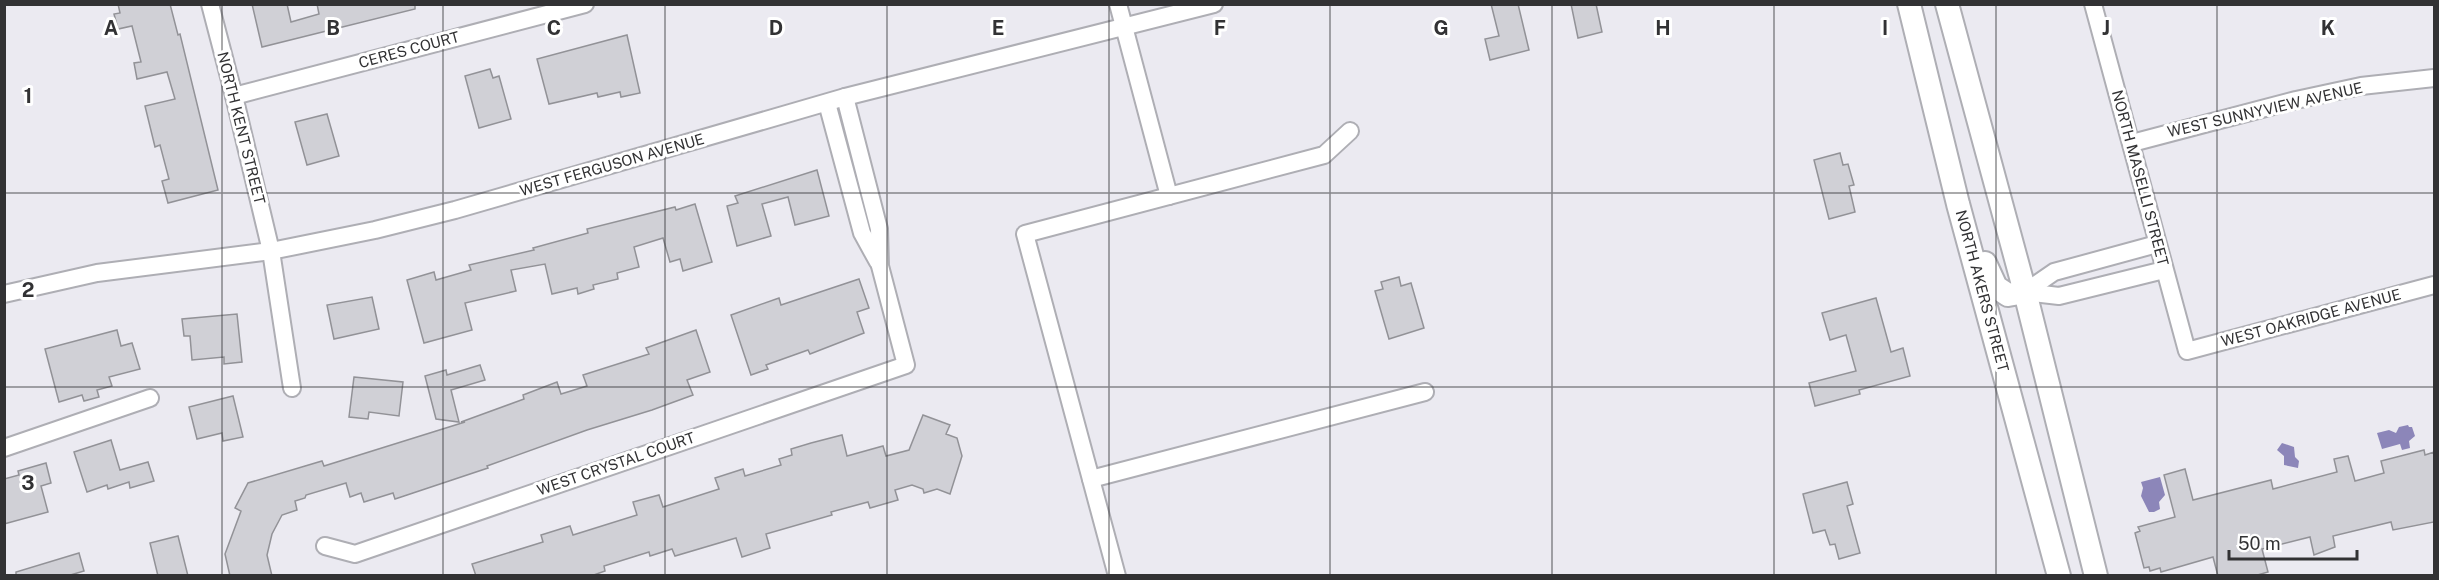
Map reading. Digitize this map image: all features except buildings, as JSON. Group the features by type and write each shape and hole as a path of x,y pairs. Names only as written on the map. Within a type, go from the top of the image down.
{"main road":[{"name":"NORTH AKERS STREET","path":"1909,4 1958,204 2056,566"},
{"path":"1947,4 2025,292 2096,576"},
{"path":"1958,204 1996,287 2008,295 2025,292"},
{"path":"2056,566 2072,566 2074,576"}],"street":[{"name":"NORTH KENT STREET","path":"210,4 271,252 292,388"},
{"name":"CERES COURT","path":"234,96 585,4"},
{"path":"1118,4 1169,196"},
{"name":"WEST FERGUSON AVENUE","path":"4,294 114,270 271,252 326,242 454,210 845,97 1214,4"},
{"name":"NORTH MASELLI STREET","path":"2093,4 2187,351"},
{"name":"WEST SUNNYVIEW AVENUE","path":"2132,143 2296,100 2361,86 2434,78"},
{"path":"845,97 879,229 880,266"},
{"path":"826,103 862,233 880,266"},
{"path":"1117,576 1025,234 1324,155 1350,131"},
{"path":"2025,292 2054,272 2157,243"},
{"path":"2094,261 2101,286"},
{"name":"WEST CRYSTAL COURT","path":"325,546 355,554 906,365 880,266"},
{"path":"2025,292 2059,296 2164,270"},
{"name":"WEST OAKRIDGE AVENUE","path":"2187,351 2434,285"},
{"path":"1091,479 1425,392"},
{"path":"4,448 150,398"}],"shaded area":[{"path":"2408,425 2412,427 2415,436 2409,441 2410,448 2402,450 2400,444 2382,449 2377,433 2389,430 2396,433 2399,427"},
{"path":"2282,443 2294,447 2295,457 2299,461 2298,468 2284,465 2284,456 2277,450"},
{"path":"2160,477 2165,495 2159,502 2160,509 2149,512 2141,496 2143,488 2141,482"}]}
